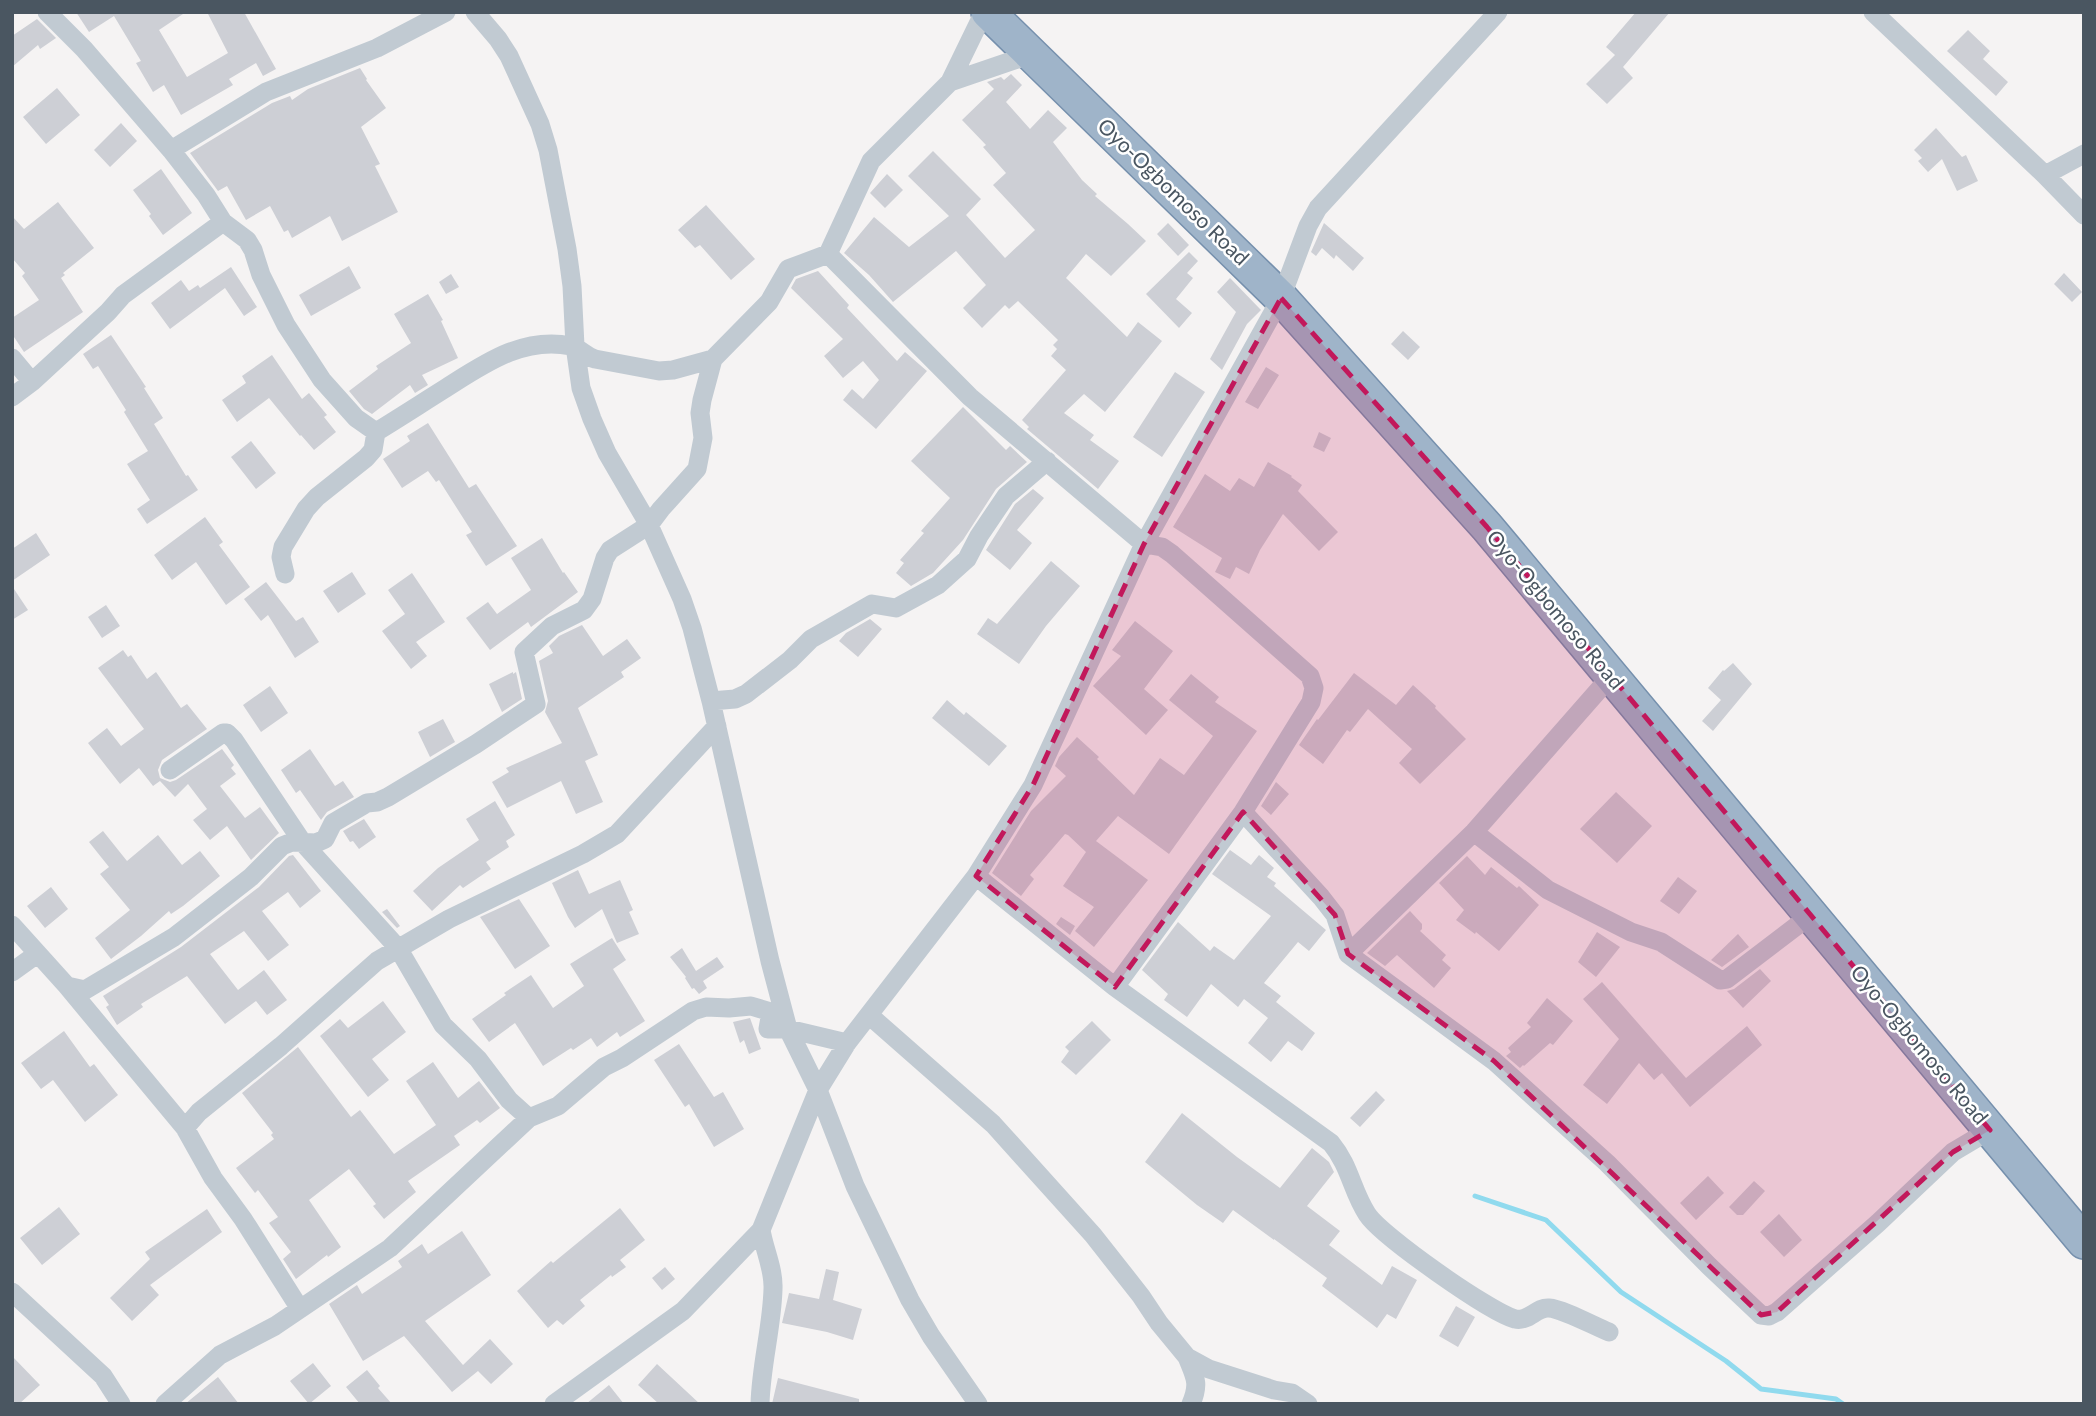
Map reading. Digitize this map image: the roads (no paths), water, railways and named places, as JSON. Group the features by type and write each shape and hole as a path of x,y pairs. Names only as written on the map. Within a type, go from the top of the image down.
{"highway":[{"name":"Oyo-Ogbomoso Road","path":"986,12 1281,298 1487,527 2084,1242"}],"street":[{"path":"47,12 84,49 171,150 223,222 247,240 286,325 322,380 356,418 376,432"},
{"path":"171,150 266,92 377,48 446,12"},
{"path":"475,12 509,56 540,124 548,150 567,249 581,388 607,453 649,525 692,628 788,1029 818,1090 855,1186 910,1300 978,1404"},
{"path":"78,994 174,937 251,877 282,846 292,842 316,843 326,839 333,823 349,812 388,797 532,709 536,698 524,652 552,626 584,610 592,598 610,550 649,525 697,469 703,438 700,413 713,359 769,302 788,269 828,254 871,161 950,82 986,12"},
{"path":"554,1404 683,1311 761,1230 818,1090 847,1043 976,876 1033,785 1144,544 1281,298 1308,226 1318,208 1498,12"},
{"path":"1873,12 2084,215"},
{"path":"950,82 1032,54"},
{"path":"2045,175 2084,154"},
{"path":"12,397 32,382 123,295 223,222"},
{"path":"828,254 970,397 1144,544 1162,547 1172,554 1310,676 1314,688 1311,702 1243,812 1115,987"},
{"path":"285,574 281,557 283,547 306,509 366,458 373,450 376,432 494,358 524,347 545,344 575,346 586,356 595,359 659,371 713,359"},
{"path":"12,358 32,382"},
{"path":"711,701 734,699 746,694 790,660 811,639 872,604 896,608 939,585 967,559 1006,496 1047,461"},
{"path":"1349,954 1474,832 1611,676"},
{"path":"185,1128 199,1111 281,1046 377,961 449,919 583,854 617,834 717,726"},
{"path":"170,769 223,733 227,733 303,843 398,948 443,1025 478,1059 509,1100 529,1118"},
{"path":"1243,812 1335,915 1349,954 1494,1061 1607,1163 1761,1315 1769,1316 1777,1312 1953,1152 1990,1129"},
{"path":"1474,832 1548,890 1631,933 1661,942 1720,980 1727,979 1811,915"},
{"path":"976,876 1115,987 1331,1143 1343,1157 1367,1215 1384,1232 1462,1289 1504,1315 1518,1320 1531,1317 1540,1308 1551,1308 1608,1332"},
{"path":"12,925 78,994 185,1128 213,1178 243,1219 300,1309"},
{"path":"12,972 37,954"},
{"path":"165,1404 220,1355 275,1326 390,1248 529,1118 558,1106 604,1067 699,1009 751,1006 771,1012 768,1029 788,1029 847,1043"},
{"path":"869,1015 993,1124 1093,1235 1187,1357 1197,1391 1191,1404"},
{"path":"760,1404 774,1286 761,1230"},
{"path":"12,1292 103,1376 121,1404"},
{"path":"1187,1357 1209,1369 1274,1390 1292,1393 1308,1404"}],"waterway":[{"path":"1475,1196 1546,1220 1621,1292 1726,1361 1761,1389 1836,1399 1843,1404"}]}
